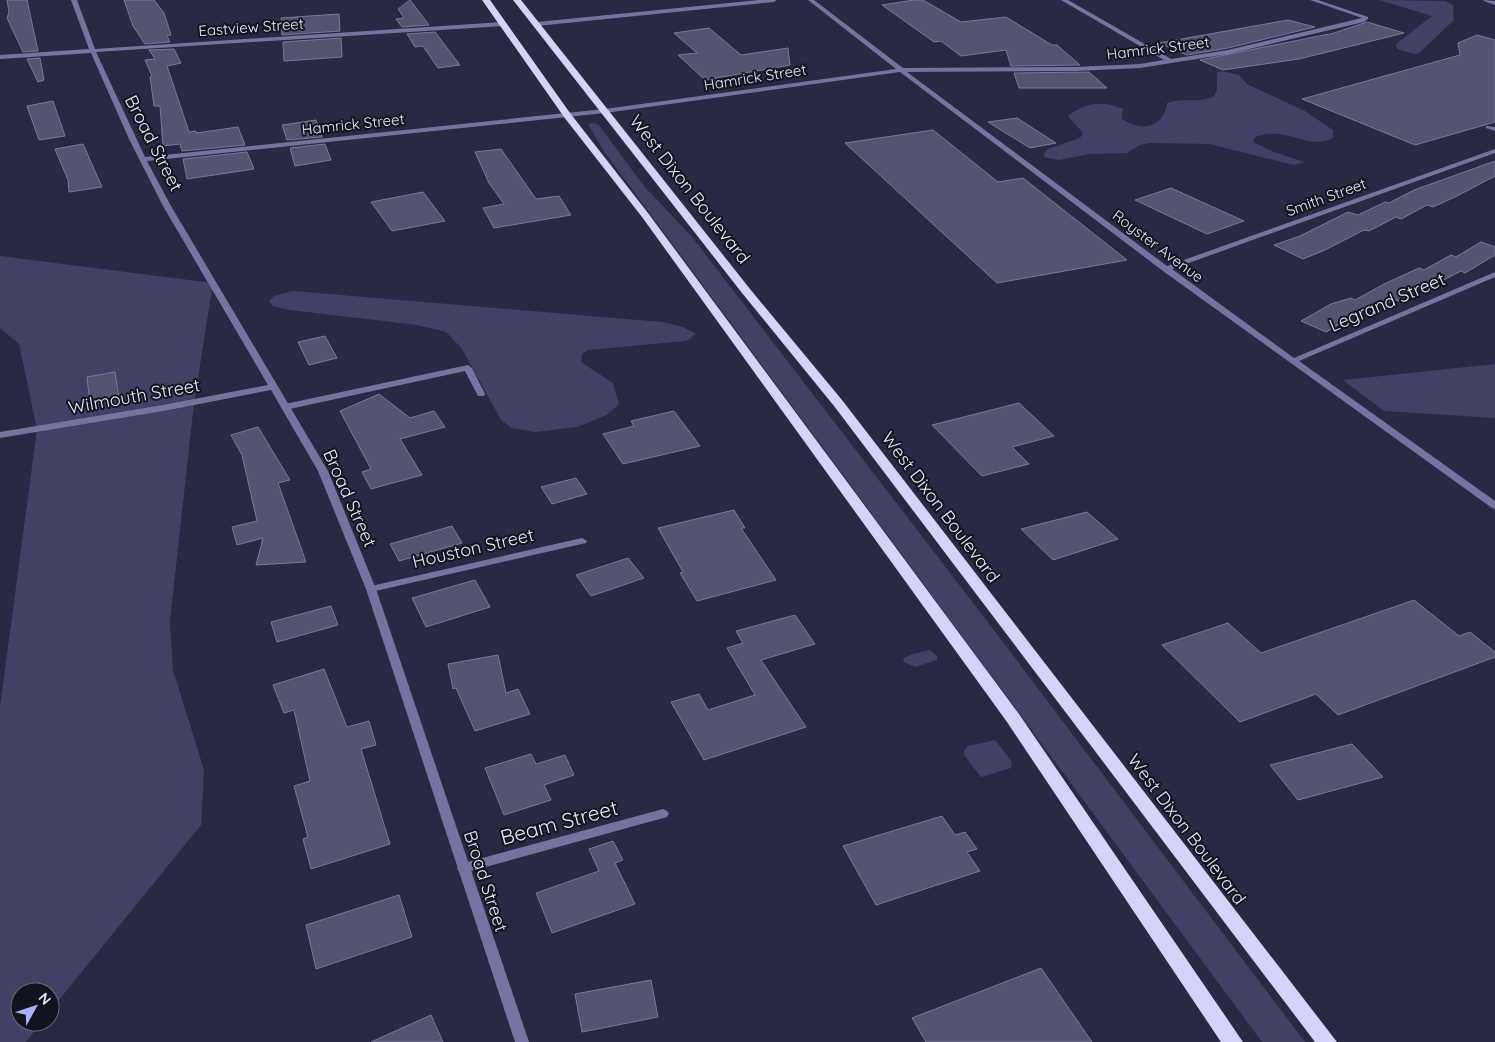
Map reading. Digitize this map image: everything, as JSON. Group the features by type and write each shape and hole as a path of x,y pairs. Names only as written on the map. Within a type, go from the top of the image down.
{"highway":[{"path":"486,0 567,115 645,215 1007,710 1233,1042"},
{"name":"West Dixon Boulevard","path":"517,0 746,291 838,403 1327,1042"}],"street":[{"name":"Broad Street","path":"74,0 93,50 142,159 323,471 371,589 522,1042"},
{"path":"537,24 774,0"},
{"name":"Royster Avenue","path":"811,0 900,70 1166,269 1495,506"},
{"path":"1064,0 1171,62"},
{"name":"Hamrick Street","path":"142,159 605,111 900,70 1075,69 1171,62 1228,52 1362,21 1366,18 1313,0"},
{"path":"1486,0 1495,2"},
{"name":"Eastview Street","path":"0,57 503,24"},
{"name":"Smith Street","path":"1166,269 1495,151"},
{"name":"Legrand Street","path":"1293,361 1495,274"},
{"path":"285,407 468,368 481,394"},
{"name":"Wilmouth Street","path":"0,435 163,408 274,387"},
{"name":"Houston Street","path":"371,589 582,541"},
{"name":"Beam Street","path":"464,868 663,814"}],"shaded area":[{"path":"1379,0 1445,1 1453,5 1454,20 1419,53 1414,54 1397,49 1396,44 1432,16"},
{"path":"1222,71 1239,75 1247,84 1305,111 1333,130 1333,138 1314,142 1277,134 1255,137 1253,142 1274,152 1304,162 1294,165 1210,144 1149,143 1140,145 1127,153 1089,154 1059,160 1044,157 1048,149 1080,138 1083,133 1068,116 1081,108 1094,104 1108,104 1123,109 1122,119 1129,123 1137,126 1150,125 1161,118 1167,103 1179,100 1203,100 1214,96 1217,90 1217,73"},
{"path":"588,124 598,124 644,186 693,238 987,621 1305,1042 1262,1042 603,150"},
{"path":"0,256 213,283 194,403 170,621 173,670 204,770 201,825 60,999 60,982 10,982 10,1032 34,1032 26,1042 0,1042 0,707 37,429 19,344 0,328"},
{"path":"293,291 662,322 683,327 696,334 686,341 588,350 582,354 581,362 613,383 619,404 607,415 577,427 535,432 512,428 501,420 462,349 446,332 417,325 290,310 273,306 269,301 274,296"},
{"path":"1495,364 1495,418 1384,411 1343,380"},
{"path":"930,650 937,656 937,660 915,667 904,662 903,659 910,655"},
{"path":"995,740 1012,762 1011,768 981,777 964,755 964,751 968,746"}],"building":[{"path":"7,0 27,0 38,51 23,52 7,18 9,12"},
{"path":"124,0 154,0 164,13 171,35 167,36 170,42 145,44 133,26"},
{"path":"410,0 429,25 402,27 396,19 404,18 398,9"},
{"path":"923,0 961,22 1006,17 1052,45 1057,45 1080,65 1011,66 1006,50 961,56 941,41 934,42 882,5"},
{"path":"339,14 340,31 282,35 281,18"},
{"path":"1288,20 1315,27 1228,48 1187,55 1159,43"},
{"path":"1367,22 1404,33 1299,59 1223,70 1200,60 1334,33"},
{"path":"709,28 741,55 788,48 790,65 705,80 678,55 697,53 674,33"},
{"path":"435,32 460,65 438,68 423,46 415,47 407,34"},
{"path":"1477,35 1495,40 1495,122 1415,145 1302,99 1460,55 1458,43"},
{"path":"341,38 342,57 284,61 283,42"},
{"path":"174,49 181,63 167,66 189,132 196,131 196,133 238,127 245,145 182,151 180,144 163,146 160,106 154,106 150,77 152,76 145,60 155,59 149,50"},
{"path":"40,58 44,80 38,82 27,59"},
{"path":"1089,72 1107,88 1019,88 1014,73"},
{"path":"53,101 65,136 39,140 27,106"},
{"path":"1017,118 1056,143 1030,148 988,122"},
{"path":"316,120 322,137 287,140 282,125"},
{"path":"933,130 998,182 1023,178 1127,260 997,283 845,143"},
{"path":"83,144 102,187 69,192 68,180 55,149"},
{"path":"325,144 331,160 295,166 290,148"},
{"path":"501,149 536,199 559,196 571,215 494,228 483,208 504,204 489,183 475,152"},
{"path":"247,152 254,169 187,179 183,159"},
{"path":"1495,161 1495,176 1457,196 1433,207 1427,205 1401,219 1396,217 1369,231 1364,230 1303,259 1274,245 1300,236 1348,212 1358,215 1385,202 1389,203 1414,190"},
{"path":"1171,188 1244,221 1207,234 1135,200"},
{"path":"423,192 445,221 392,231 371,202"},
{"path":"1481,242 1495,247 1495,255 1465,273 1461,271 1432,286 1427,284 1398,301 1395,300 1362,311 1326,332 1301,321 1331,304 1351,298 1355,300 1419,268 1424,270 1451,255 1456,257"},
{"path":"325,336 337,358 309,365 298,342"},
{"path":"115,372 119,398 90,404 87,377"},
{"path":"379,394 410,418 434,411 445,427 400,439 422,475 371,489 362,472 371,469 340,411"},
{"path":"1019,403 1054,436 1012,447 1029,464 982,476 932,425"},
{"path":"674,411 700,446 623,464 603,434 634,426 631,421"},
{"path":"258,427 290,480 278,483 306,562 256,565 263,538 237,545 232,527 257,521 242,455 231,435"},
{"path":"576,478 587,494 552,504 541,487"},
{"path":"734,510 745,528 741,528 776,580 697,601 680,573 683,572 658,528"},
{"path":"1087,512 1118,539 1053,560 1021,529"},
{"path":"452,526 462,543 399,561 390,544"},
{"path":"628,558 644,578 591,596 576,575"},
{"path":"475,580 490,607 426,627 412,598"},
{"path":"1414,600 1459,636 1470,632 1495,652 1495,657 1338,715 1316,694 1240,722 1162,645 1228,623 1261,653"},
{"path":"331,606 338,625 277,642 271,622"},
{"path":"795,615 815,644 761,660 806,727 704,760 671,702 699,694 708,710 755,695 727,648 743,643 736,631"},
{"path":"498,655 506,693 518,689 530,714 475,731 456,688 453,689 448,664"},
{"path":"324,669 347,727 369,721 376,745 361,749 390,844 311,869 303,839 308,837 294,786 310,781 294,710 284,713 273,685"},
{"path":"1352,744 1383,777 1298,800 1270,765"},
{"path":"531,754 536,764 565,755 574,775 544,785 551,800 504,815 485,768"},
{"path":"942,816 955,835 965,832 977,849 967,852 980,871 876,905 843,846"},
{"path":"613,841 623,860 615,863 635,904 552,933 536,893 599,871 589,849"},
{"path":"399,895 412,937 316,969 306,925"},
{"path":"1041,968 1092,1042 926,1042 912,1018"},
{"path":"651,980 658,1017 582,1032 575,994"},
{"path":"431,1015 443,1042 371,1042"}]}
